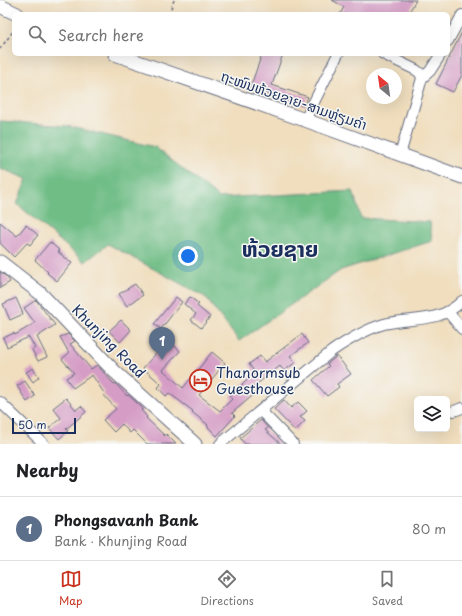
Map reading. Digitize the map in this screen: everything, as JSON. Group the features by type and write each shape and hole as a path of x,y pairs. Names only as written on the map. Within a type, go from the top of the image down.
{"main road":[{"path":"0,6 13,12"},
{"name":"ຖະໜົນຫ້ວຍຊາຍ-ສາມຫຼ່ຽມຄຳ","path":"121,56 305,120 462,177"},
{"name":"Khunjing Road","path":"0,262 40,293 114,371 195,444"}],"street":[{"path":"450,38 462,15"},
{"path":"305,120 337,56"},
{"path":"387,56 416,70 420,73 422,78"},
{"path":"400,155 422,78 430,70 440,56"},
{"path":"220,444 332,351 350,339 366,330 385,324 427,319 448,312 462,301"},
{"path":"448,312 462,328"},
{"path":"0,402 44,444"},
{"path":"260,411 293,444"}],"path":[{"path":"170,12 174,0"},
{"path":"0,49 12,33"}],"green space":[{"path":"0,121 67,126 155,147 219,198 353,191 361,218 430,222 432,241 341,270 239,341 205,297 108,244 85,262 17,204 27,179 0,168"}],"building":[{"path":"332,0 416,0 409,12 341,12 344,7"},
{"path":"462,32 462,75 453,92 436,84"},
{"path":"261,56 282,56 272,85 308,97 304,106 250,88"},
{"path":"0,222 17,236 26,225 38,235 30,245 27,243 14,257 0,243"},
{"path":"50,242 60,251 58,252 72,263 57,281 35,260"},
{"path":"0,272 7,277 10,282 0,288"},
{"path":"135,284 143,295 127,306 119,294"},
{"path":"176,297 182,302 161,329 154,324"},
{"path":"190,297 199,304 197,306 210,317 201,328 191,320 196,314 184,304"},
{"path":"16,298 23,314 10,320 3,304"},
{"path":"36,300 55,325 37,337 47,357 38,361 32,350 35,348 29,337 7,347 3,338 14,333 15,335 35,323 24,308"},
{"path":"121,320 131,330 120,342 109,331"},
{"path":"68,334 75,341 70,344 91,369 97,365 114,384 115,383 127,396 128,395 143,409 141,410 147,417 146,418 176,444 147,444 133,430 130,433 122,424 114,432 103,420 116,409 103,394 104,393 92,375 73,388 66,378 74,373 62,359 69,353 60,337"},
{"path":"302,334 308,343 290,356 296,362 284,371 280,366 253,387 257,392 232,413 235,416 217,436 207,426 208,425 192,412 193,411 169,393 166,396 158,388 161,384 143,368 168,340 180,351 163,370 183,388 212,352 225,363 199,395 220,411 232,399 230,396 255,373 249,364 260,356 265,362"},
{"path":"337,356 351,374 337,384 339,387 327,396 313,380 329,366 327,364"},
{"path":"33,368 39,377 33,382 26,372"},
{"path":"25,381 35,396 27,402 17,386"},
{"path":"66,398 76,410 81,406 86,412 66,429 68,431 59,439 49,428 61,418 53,408"},
{"path":"284,400 291,408 298,402 307,411 300,417 305,421 295,431 274,409"},
{"path":"261,420 268,428 265,430 281,444 245,444 240,438"}],"place":[{"name":"Phongsavanh Bank","path":"162,360"},
{"name":"Thanormsub Guesthouse","path":"200,380"}],"district":[{"name":"ຫ້ວຍຊາຍ","path":"280,247"}]}
